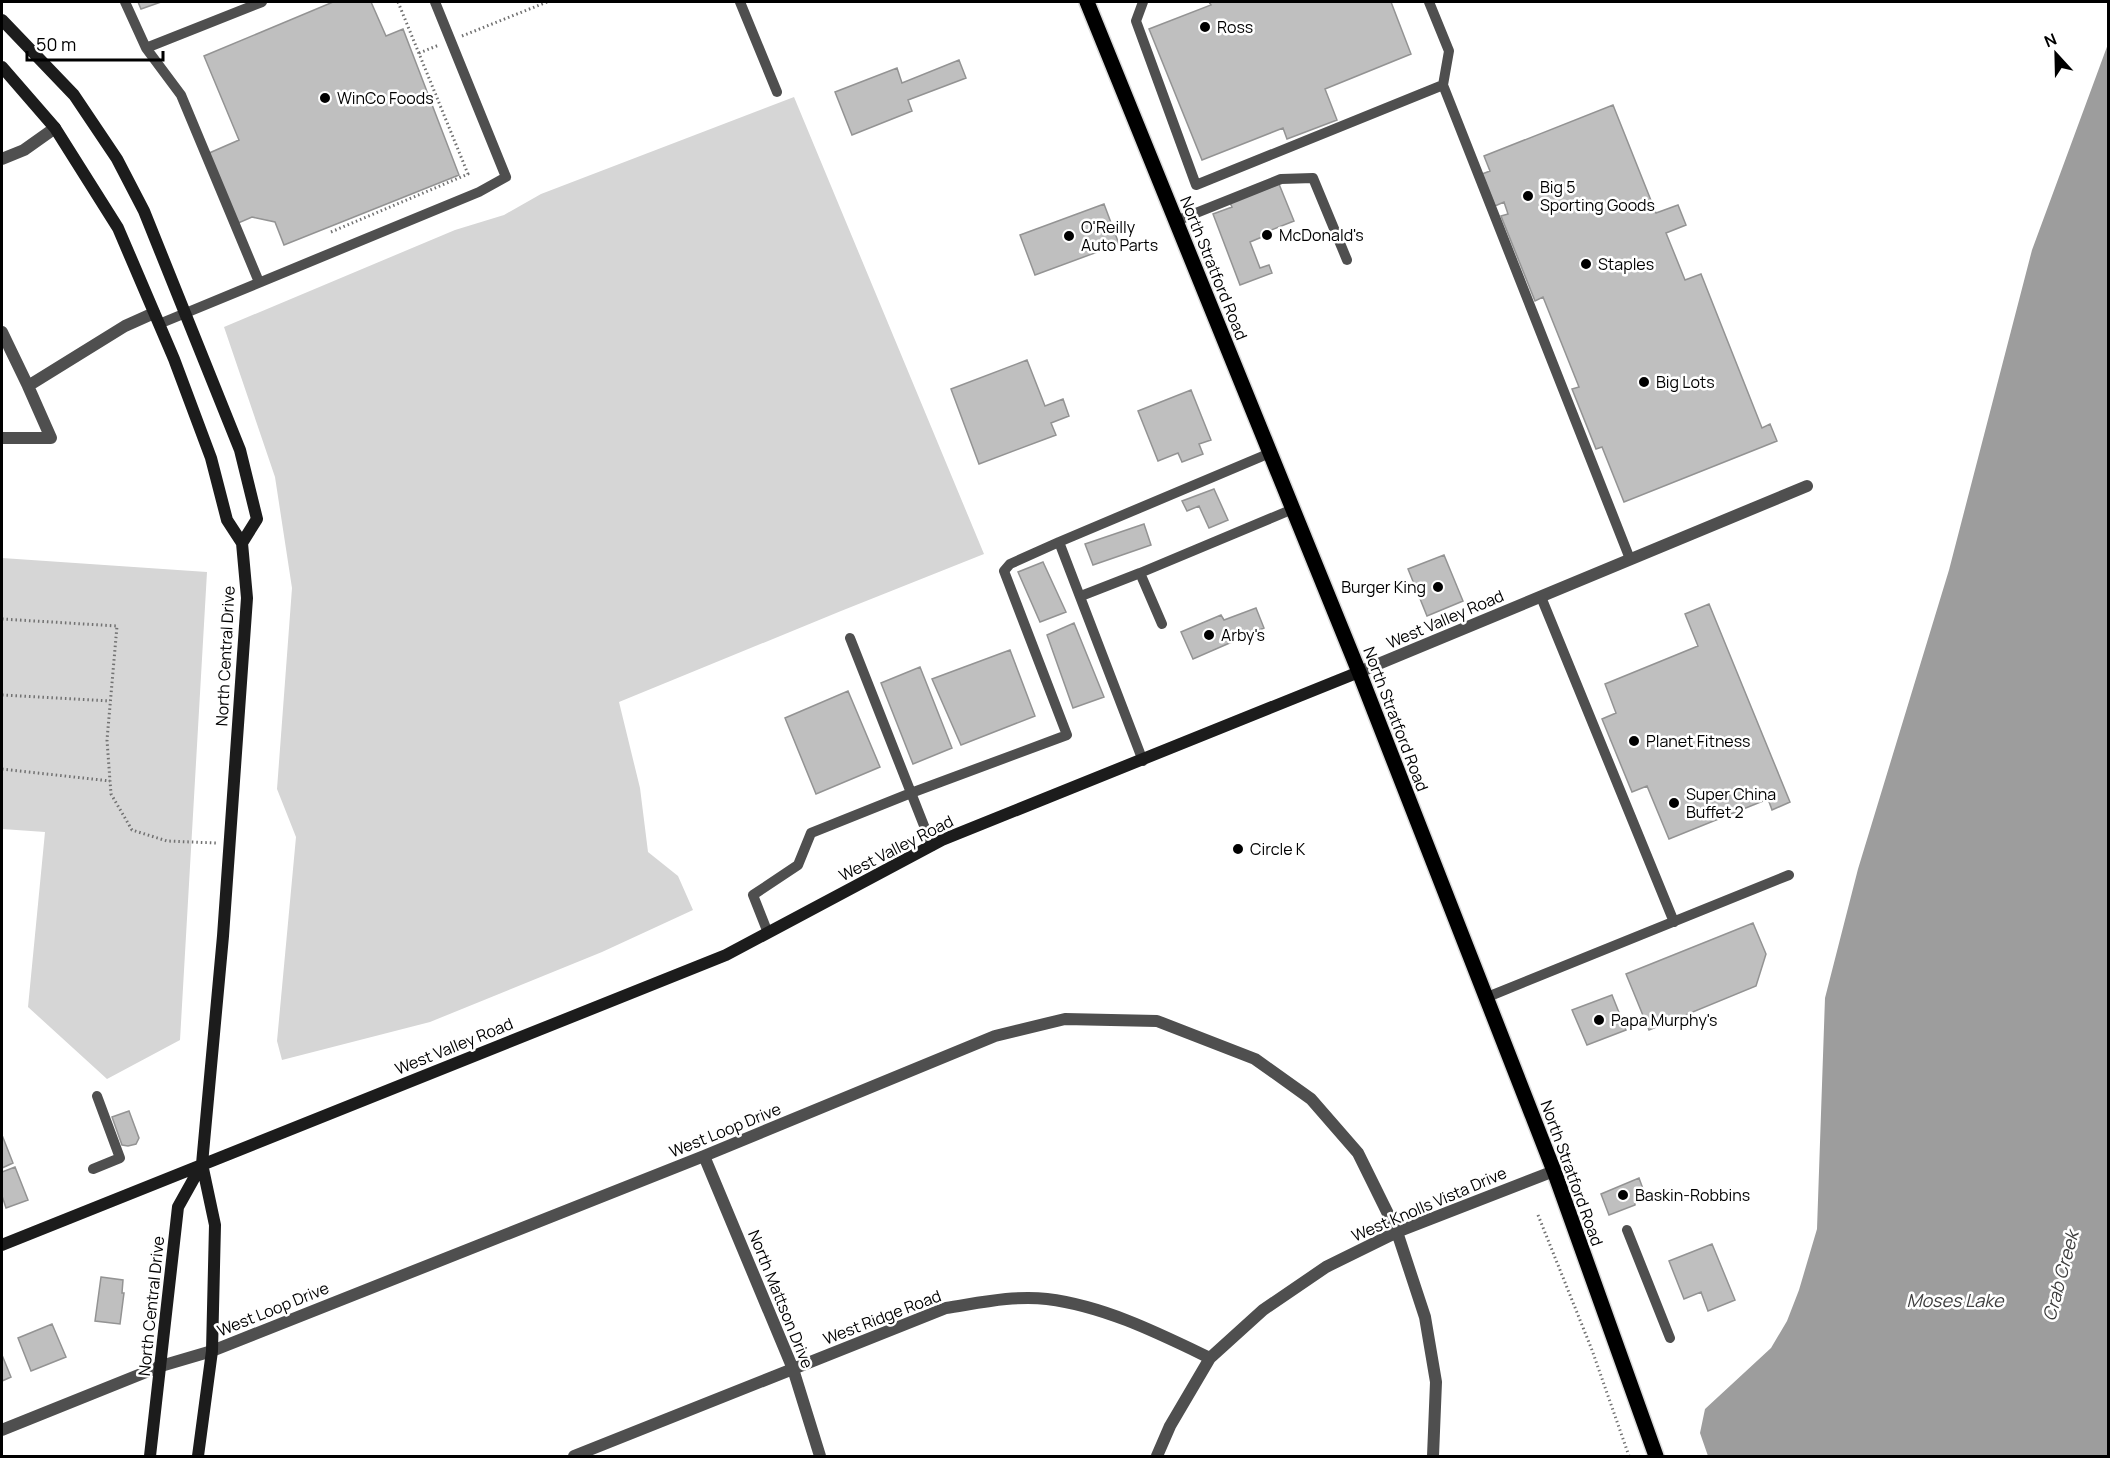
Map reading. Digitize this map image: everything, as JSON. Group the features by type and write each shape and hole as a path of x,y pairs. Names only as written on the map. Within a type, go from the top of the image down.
{"main road":[{"name":"North Stratford Road","path":"1087,2 1359,672 1554,1171 1656,1456"},
{"path":"2,20 74,95 117,159 144,211 240,450 257,519 242,543"},
{"name":"North Central Drive","path":"2,67 55,128 118,228 157,319 211,459 227,520 242,543 247,598 223,936 202,1164 215,1225 212,1351 198,1456"},
{"name":"West Valley Road","path":"2,1245 726,955 932,846 1359,672"},
{"name":"North Central Drive","path":"150,1456 162,1366 178,1207 202,1164"}],"street":[{"path":"2,159 24,150 55,128"},
{"path":"28,386 125,326 157,319"},
{"path":"2,332 51,438 2,438"},
{"name":"West Valley Road","path":"1359,672 1807,486"},
{"name":"West Loop Drive","path":"2,1430 162,1366 212,1351 704,1156 995,1036 1065,1019 1157,1021 1255,1059 1311,1099 1358,1153 1397,1232 1425,1317 1436,1382 1433,1456"},
{"name":"North Mattson Drive","path":"704,1156 793,1369 820,1456"},
{"name":"West Knolls Vista Drive","path":"1157,1456 1170,1426 1210,1358 1263,1310 1326,1267 1397,1232 1554,1171"},
{"name":"West Ridge Road","path":"574,1456 946,1308 993,1301 1044,1299 1086,1306 1156,1332 1210,1358"}],"lane":[{"path":"125,2 146,48 181,95 259,282"},
{"path":"146,48 262,2"},
{"path":"157,319 185,312 259,282 479,192 506,177 435,2"},
{"path":"740,2 777,92"},
{"path":"1143,2 1136,21 1196,185 1443,85"},
{"path":"1429,2 1449,51 1443,85 1630,559"},
{"path":"1176,220 1281,179 1313,178 1347,260"},
{"path":"768,933 753,895 798,865 811,833 1067,735 1004,571 1010,564 1270,453"},
{"path":"1081,596 1293,509"},
{"path":"1059,542 1143,760"},
{"path":"1140,573 1162,624"},
{"path":"1541,597 1674,922"},
{"path":"850,638 932,846"},
{"path":"1485,998 1789,875"},
{"path":"93,1169 120,1158 97,1096"},
{"path":"1627,1230 1670,1338"}],"path":[{"path":"331,232 468,174 398,2"},
{"path":"419,53 547,2"},
{"path":"2,619 117,626 106,740 111,794 132,830 166,841 230,843"},
{"path":"2,695 110,701"},
{"path":"2,769 110,781"},
{"path":"1538,1215 1592,1350 1629,1456"}],"shaded area":[{"path":"794,97 984,554 619,702 640,788 648,852 678,876 693,910 602,952 430,1022 282,1060 277,1041 296,837 277,789 292,588 275,477 224,327 455,230 504,215 541,194"},
{"path":"2,558 207,572 180,1040 107,1079 28,1007 45,832 2,829"}],"water":[{"name":"Moses Lake","path":"2108,44 2108,1456 1708,1456 1700,1433 1705,1409 1771,1348 1787,1321 1799,1290 1817,1229 1825,998 1858,869 1949,570 2032,250"}],"building":[{"path":"138,2 161,2 141,9"},
{"name":"WinCo Foods","path":"333,2 371,2 386,36 403,29 459,175 284,245 275,222 252,217 236,224 207,154 239,140 204,56"},
{"path":"1209,2 1391,2 1411,54 1325,89 1337,120 1287,139 1283,128 1202,160 1149,29 1211,5"},
{"path":"959,60 966,78 908,100 912,111 852,135 835,92 897,68 902,83"},
{"path":"1613,105 1656,213 1678,205 1686,225 1666,233 1685,280 1701,274 1762,428 1770,424 1777,441 1624,502 1602,447 1596,449 1572,389 1579,387 1543,297 1535,301 1501,216 1508,214 1504,202 1495,206 1482,174 1490,171 1484,156"},
{"path":"1279,184 1294,221 1261,234 1262,237 1250,242 1260,268 1269,265 1272,273 1240,285 1213,214 1232,207 1230,203"},
{"path":"1104,204 1119,244 1035,275 1020,235"},
{"path":"1027,360 1045,406 1063,399 1069,416 1051,423 1056,435 979,464 951,389"},
{"path":"1191,390 1211,440 1199,444 1203,454 1182,462 1178,453 1158,461 1138,411"},
{"path":"1214,489 1228,520 1209,528 1199,506 1187,511 1182,501"},
{"path":"1144,524 1151,545 1093,565 1085,544"},
{"path":"1444,555 1463,601 1427,616 1408,569"},
{"path":"1043,562 1066,612 1040,622 1018,572"},
{"path":"1709,604 1790,802 1772,810 1768,799 1669,839 1647,786 1632,792 1602,719 1616,713 1605,684 1698,646 1685,614"},
{"path":"1256,608 1264,628 1193,659 1181,632 1221,615 1224,620"},
{"path":"1074,623 1104,697 1073,708 1047,635"},
{"path":"1010,650 1035,716 961,745 932,679"},
{"path":"920,667 952,748 913,764 881,683"},
{"path":"848,691 880,767 816,794 785,718"},
{"path":"1753,923 1766,954 1756,986 1649,1030 1626,974"},
{"name":"Papa Murphy's","path":"1612,995 1626,1030 1587,1045 1572,1010"},
{"path":"129,1111 139,1138 136,1144 128,1146 122,1145 112,1117"},
{"path":"2,1135 13,1163 2,1168"},
{"path":"15,1167 28,1200 6,1208 2,1196 2,1172"},
{"name":"Baskin-Robbins","path":"1639,1178 1646,1197 1635,1201 1635,1205 1609,1215 1601,1194"},
{"path":"1712,1244 1735,1300 1708,1311 1701,1292 1684,1299 1669,1261"},
{"path":"101,1277 123,1280 122,1293 124,1293 120,1324 95,1321"},
{"path":"52,1324 66,1357 31,1371 18,1338"},
{"path":"2,1355 11,1377 2,1381"}],"place":[{"name":"Ross","path":"1205,27"},
{"name":"WinCo Foods","path":"325,98"},
{"name":"Big 5 Sporting Goods","path":"1528,196"},
{"name":"McDonald's","path":"1267,235"},
{"name":"O'Reilly Auto Parts","path":"1069,236"},
{"name":"Staples","path":"1586,264"},
{"name":"Big Lots","path":"1644,382"},
{"name":"Burger King","path":"1438,587"},
{"name":"Arby's","path":"1209,635"},
{"name":"Planet Fitness","path":"1634,741"},
{"name":"Super China Buffet 2","path":"1674,803"},
{"name":"Circle K","path":"1238,849"},
{"name":"Papa Murphy's","path":"1599,1020"},
{"name":"Baskin-Robbins","path":"1623,1195"}],"water label":[{"name":"Crab Creek","path":"2061,1276"}]}
